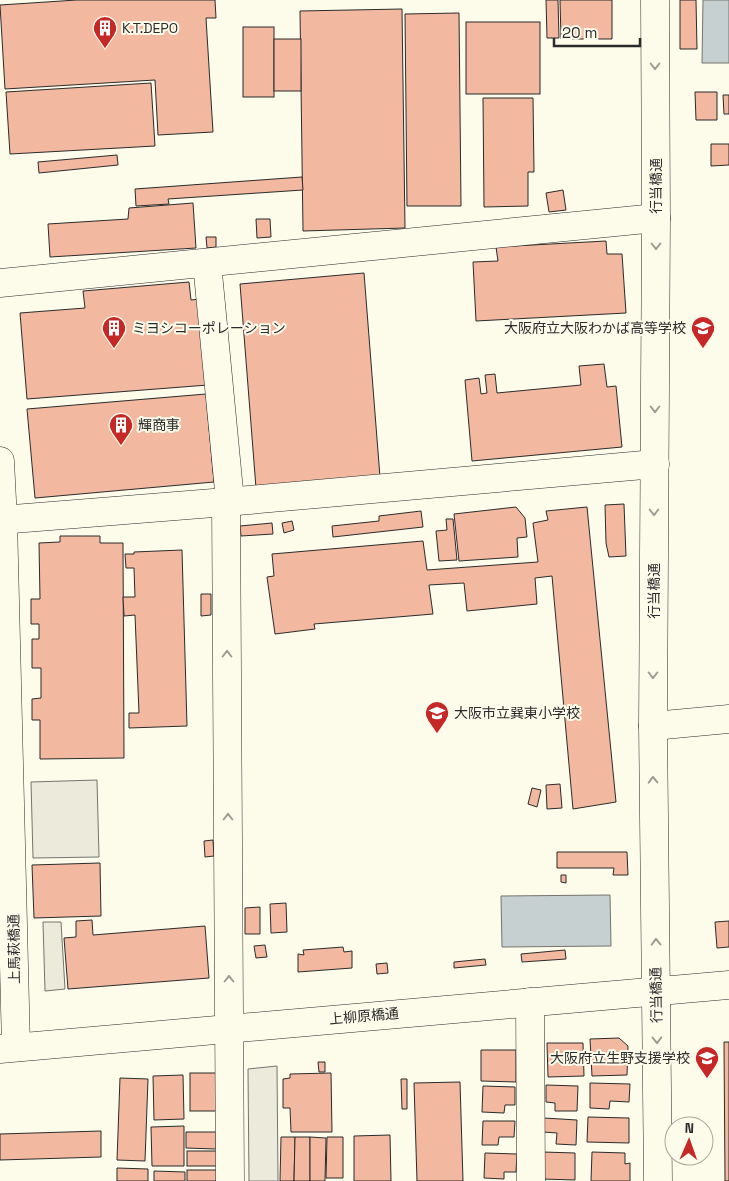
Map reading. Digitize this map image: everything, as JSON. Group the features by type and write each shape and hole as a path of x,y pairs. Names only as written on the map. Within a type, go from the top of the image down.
{"street":[{"name":"行当橋通","path":"655,0 656,218 653,726 658,1181"},
{"path":"0,283 656,218"},
{"path":"207,263 228,502 230,1181"},
{"name":"上馬萩橋通","path":"0,461 8,1048"},
{"path":"2,520 655,464"},
{"path":"653,726 729,719"},
{"name":"上柳原橋通","path":"8,1048 729,985"},
{"path":"530,1002 531,1181"}],"shaded area":[{"path":"703,0 729,0 729,63 702,63"},
{"path":"97,780 99,857 33,858 31,782"},
{"path":"610,895 611,946 502,947 501,896"},
{"path":"43,922 61,922 65,989 45,991"},
{"path":"277,1066 278,1181 249,1181 248,1069"}],"building":[{"name":"K.T.DEPO","path":"77,0 215,0 216,18 206,18 213,132 158,135 155,80 5,89 0,5"},
{"path":"546,0 558,0 559,38 547,38"},
{"path":"560,0 612,0 612,39 561,39"},
{"path":"680,0 696,0 697,49 680,49"},
{"path":"402,9 405,228 303,231 300,11"},
{"path":"459,13 461,206 407,206 405,14"},
{"path":"466,22 540,22 540,94 466,94"},
{"path":"243,27 274,27 274,97 243,97"},
{"path":"274,39 301,39 301,91 274,91"},
{"path":"151,83 155,146 10,154 6,92"},
{"path":"695,92 717,92 717,120 696,120"},
{"path":"723,95 729,95 729,114 724,114"},
{"path":"483,98 533,98 534,172 528,172 528,206 484,207"},
{"path":"711,144 729,144 729,165 711,166"},
{"path":"117,155 118,165 39,173 38,162"},
{"path":"302,177 303,190 168,199 169,204 136,206 135,189"},
{"path":"563,190 566,210 549,212 546,193"},
{"path":"193,203 196,248 50,257 48,224 128,219 129,208"},
{"path":"256,219 270,219 271,237 257,238"},
{"path":"206,237 216,237 216,247 207,248"},
{"path":"606,241 607,254 622,254 626,313 476,321 473,262 498,261 496,247"},
{"path":"364,273 380,477 256,488 240,284"},
{"name":"ミヨシコーポレーション","path":"189,282 191,300 201,299 208,385 27,399 20,313 85,308 83,291"},
{"path":"604,364 607,387 616,386 622,447 472,461 465,380 479,378 481,394 487,393 485,375 495,374 497,393 581,385 579,366"},
{"name":"輝商事","path":"206,394 214,482 35,498 27,409"},
{"path":"624,504 626,556 609,557 606,543 605,505"},
{"path":"516,507 525,518 527,537 517,538 518,557 459,561 454,514"},
{"path":"587,507 616,802 573,809 552,576 535,578 537,604 467,611 464,583 429,585 433,614 314,624 315,629 275,634 267,577 274,576 272,554 423,541 427,570 538,562 533,523 548,520 546,511"},
{"path":"421,511 423,527 333,537 332,526 379,521 379,516"},
{"path":"446,519 453,519 457,560 439,561 436,531 447,530"},
{"path":"292,521 294,530 284,533 282,523"},
{"path":"272,523 273,534 241,536 240,526"},
{"path":"60,536 100,536 100,543 123,543 124,758 40,759 40,720 32,720 32,699 41,698 41,668 32,668 32,639 39,639 39,624 31,624 31,599 40,599 39,543 60,542"},
{"path":"182,550 187,726 129,728 129,713 139,713 135,615 124,616 123,597 135,597 134,568 126,568 125,554"},
{"path":"201,594 211,594 211,615 201,616"},
{"path":"560,784 562,808 547,809 546,785"},
{"path":"532,788 541,790 537,807 528,804"},
{"path":"213,840 214,856 205,857 204,841"},
{"path":"557,852 627,852 628,875 613,875 614,868 557,868"},
{"path":"100,863 101,916 34,918 32,865"},
{"path":"561,875 566,875 566,883 561,882"},
{"path":"286,903 287,932 271,933 270,904"},
{"path":"260,907 260,934 245,934 245,908"},
{"path":"92,920 93,935 205,926 209,978 68,989 64,938 76,937 76,921"},
{"path":"729,921 729,947 717,948 715,922"},
{"path":"265,945 267,957 256,958 254,946"},
{"path":"343,947 344,952 352,951 352,968 298,972 298,954 304,955 303,950"},
{"path":"565,950 566,959 522,962 521,954"},
{"path":"485,959 486,965 454,968 454,962"},
{"path":"387,963 388,973 377,974 376,964"},
{"path":"619,1038 628,1046 627,1075 592,1076 590,1039"},
{"path":"724,1042 729,1042 729,1181 725,1181"},
{"path":"547,1043 583,1043 584,1076 548,1077"},
{"path":"481,1050 516,1050 516,1082 481,1081"},
{"path":"318,1062 325,1062 325,1072 319,1072"},
{"path":"190,1073 219,1073 219,1111 190,1111"},
{"path":"331,1073 332,1132 291,1132 290,1108 283,1108 283,1079 290,1078 290,1074"},
{"path":"183,1075 184,1119 154,1120 153,1076"},
{"path":"120,1078 148,1079 145,1161 117,1160"},
{"path":"401,1079 407,1079 407,1109 402,1109"},
{"path":"460,1082 463,1181 417,1181 414,1083"},
{"path":"590,1083 630,1084 629,1102 610,1101 609,1109 590,1108"},
{"path":"546,1085 578,1086 577,1111 555,1111 555,1103 546,1102"},
{"path":"483,1086 515,1087 515,1105 505,1105 504,1113 482,1112"},
{"path":"588,1117 629,1118 629,1143 587,1142"},
{"path":"544,1118 577,1120 576,1145 556,1144 557,1133 543,1132"},
{"path":"483,1121 515,1121 514,1137 499,1137 498,1145 482,1145"},
{"path":"184,1126 184,1166 152,1166 151,1127"},
{"path":"101,1131 101,1157 0,1160 0,1134"},
{"path":"186,1132 216,1132 216,1149 186,1148"},
{"path":"390,1135 391,1181 354,1181 354,1136"},
{"path":"281,1137 295,1137 294,1181 280,1181"},
{"path":"295,1137 310,1137 310,1181 294,1181"},
{"path":"310,1137 326,1138 325,1181 310,1181"},
{"path":"327,1137 343,1137 343,1178 326,1178"},
{"path":"187,1151 217,1151 217,1166 187,1166"},
{"path":"543,1152 575,1153 575,1180 542,1179"},
{"path":"592,1152 625,1153 625,1164 630,1163 630,1181 591,1181"},
{"path":"485,1153 517,1154 516,1172 504,1172 504,1179 484,1178"},
{"path":"117,1168 148,1169 148,1181 117,1181"},
{"path":"187,1170 217,1170 217,1181 187,1181"},
{"path":"154,1171 185,1172 185,1181 154,1181"}],"place":[{"name":"K.T.DEPO","path":"105,49"},
{"name":"ミヨシコーポレーション","path":"114,349"},
{"name":"大阪府立大阪わかば高等学校","path":"703,349"},
{"name":"輝商事","path":"121,446"},
{"name":"大阪市立巽東小学校","path":"437,734"},
{"name":"大阪府立生野支援学校","path":"707,1079"}]}
